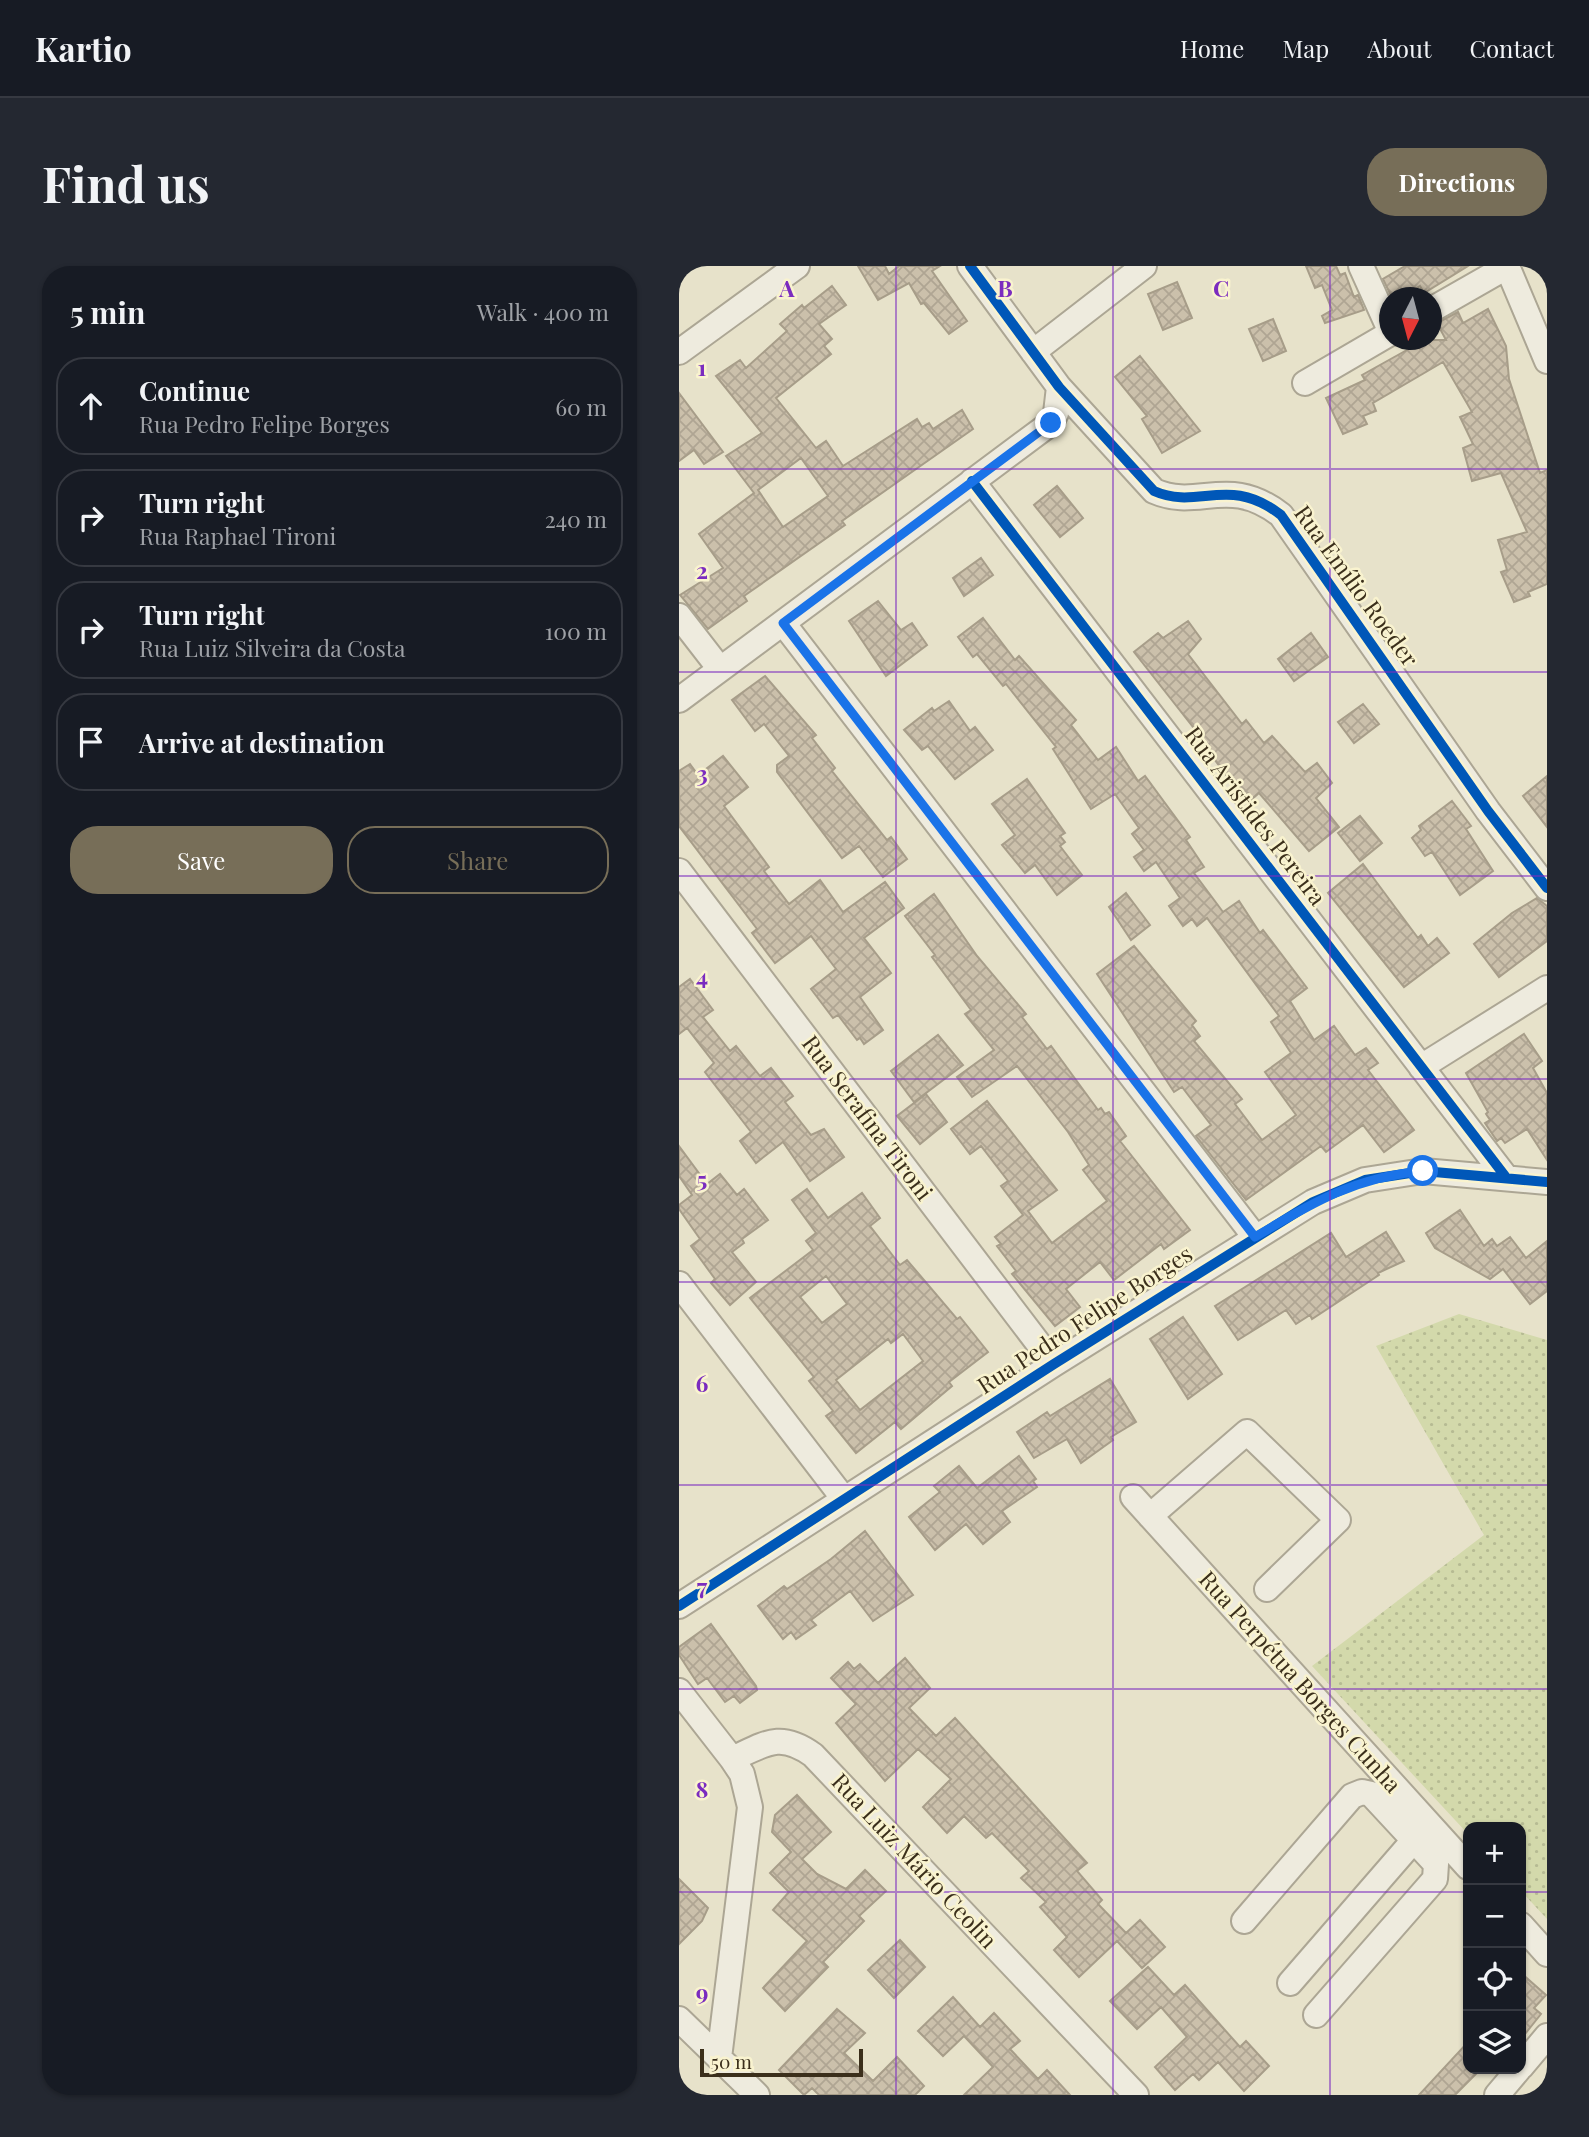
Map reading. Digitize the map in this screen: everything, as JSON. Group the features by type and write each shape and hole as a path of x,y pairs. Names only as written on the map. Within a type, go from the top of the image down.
{"street":[{"path":"679,352 797,266"},
{"name":"Rua Emílio Roeder","path":"970,266 1059,387 1154,491 1168,497 1247,495 1265,502 1281,514 1488,811 1547,888"},
{"path":"1033,352 1144,266"},
{"path":"1361,266 1379,306"},
{"path":"1442,304 1508,266 1547,360"},
{"path":"1305,383 1379,340"},
{"path":"679,700 1051,423 1056,413 1059,387"},
{"name":"Rua Aristides Pereira","path":"972,481 1505,1176"},
{"path":"679,616 720,669"},
{"path":"783,623 1255,1237"},
{"name":"Rua Serafina Tironi","path":"679,871 1054,1364"},
{"path":"1422,1067 1547,988"},
{"name":"Rua Pedro Felipe Borges","path":"679,1606 1054,1364 1313,1202 1366,1180 1423,1171 1505,1176 1547,1182"},
{"path":"679,1284 844,1499"},
{"path":"1150,1516 1247,1432 1338,1520 1266,1589"},
{"name":"Rua Perpétua Borges Cunha","path":"1133,1497 1427,1844 1463,1864"},
{"path":"679,1691 742,1774 750,1807 719,2058"},
{"name":"Rua Luiz Mário Ceolin","path":"732,1759 767,1743 783,1740 800,1745 813,1755 1136,2095"},
{"path":"1244,1921 1352,1796 1362,1791 1371,1794 1427,1844 1436,1864 1435,1879 1316,2015"},
{"path":"1290,1983 1427,1844"},
{"path":"1526,1931 1547,1954"},
{"path":"679,2019 757,2095"},
{"path":"1526,2061 1547,2036"},
{"path":"1497,2095 1515,2074"}],"green space":[{"path":"1459,1314 1547,1340 1547,1919 1526,1896 1526,1822 1463,1822 1463,1829 1312,1666 1484,1535 1376,1346"}],"building":[{"path":"858,266 885,266 889,274 899,266 940,266 932,271 967,321 949,334 924,303 921,304 909,283 878,300"},
{"path":"1306,266 1336,266 1340,275 1345,273 1354,297 1358,295 1364,310 1325,323 1322,316 1332,310 1322,285 1315,288"},
{"path":"1405,266 1468,266 1434,287 1387,287 1383,279"},
{"path":"1177,282 1192,318 1163,330 1148,294"},
{"path":"832,286 846,305 819,324 832,339 824,346 831,354 776,398 816,448 826,441 843,466 917,419 922,427 929,423 933,429 962,410 973,429 842,521 845,525 744,596 747,601 708,629 680,595 723,568 699,534 754,493 726,456 762,433 716,376 740,360 746,368 787,331 780,324 802,305 804,308","holes":["801,458 828,496 783,527 758,490"]},
{"path":"1488,309 1506,346 1509,379 1540,473 1547,470 1547,584 1528,592 1530,596 1514,602 1501,572 1507,570 1498,540 1527,532 1501,473 1472,481 1463,448 1473,444 1460,417 1472,412 1443,362 1373,403 1376,411 1363,416 1367,424 1343,434 1326,398 1365,380 1362,375 1407,350 1442,350 1442,340 1446,340 1442,332 1442,320 1458,312 1463,323"},
{"path":"1273,319 1286,351 1263,361 1249,329"},
{"path":"1140,356 1200,431 1162,453 1142,419 1147,416 1115,377"},
{"path":"679,393 723,452 704,464 694,450 679,461"},
{"path":"1057,486 1083,518 1060,537 1034,505"},
{"path":"981,558 993,575 964,596 953,578"},
{"path":"878,601 901,630 912,623 927,645 886,676 849,621"},
{"path":"983,618 1015,660 1019,656 1076,720 1071,725 1098,760 1116,747 1138,781 1145,776 1190,837 1186,840 1204,867 1194,873 1223,912 1239,901 1260,933 1263,930 1307,988 1290,1001 1314,1040 1334,1026 1355,1055 1366,1048 1378,1063 1368,1070 1414,1130 1384,1152 1363,1125 1326,1152 1321,1146 1246,1200 1196,1136 1211,1125 1182,1087 1174,1092 1097,974 1134,946 1196,1021 1192,1025 1200,1036 1194,1041 1242,1099 1235,1104 1262,1140 1296,1115 1265,1072 1291,1053 1271,1022 1279,1016 1207,918 1197,926 1192,919 1183,926 1169,906 1180,898 1156,862 1144,871 1134,857 1144,850 1132,834 1139,828 1115,794 1091,809 1053,749 1056,747 1006,684 1003,686 977,654 973,657 958,637"},
{"path":"1188,621 1201,639 1188,654 1242,724 1246,720 1264,743 1272,736 1305,772 1317,763 1332,783 1316,798 1339,827 1309,851 1259,793 1251,800 1228,774 1226,775 1209,752 1211,750 1134,652 1158,633 1163,638"},
{"path":"1311,633 1328,657 1294,681 1278,659"},
{"path":"765,676 816,735 812,738 835,768 832,771 887,840 891,837 907,859 883,877 859,846 842,858 777,772 777,765 789,756 764,724 755,731 732,700"},
{"path":"949,701 970,731 975,727 993,750 955,779 928,746 922,750 904,730 932,708 934,711"},
{"path":"1363,704 1379,724 1354,743 1338,722"},
{"path":"723,756 748,787 724,806 769,867 764,871 789,904 820,880 843,912 885,882 904,908 864,938 891,973 860,997 883,1030 864,1044 860,1038 857,1040 838,1015 833,1018 811,989 836,969 811,936 775,963 752,933 757,929 679,826 679,771 690,764 698,775"},
{"path":"1547,776 1547,827 1523,796"},
{"path":"1027,779 1065,833 1060,836 1065,842 1060,846 1082,875 1057,895 1035,865 1025,873 1002,845 1015,835 992,804"},
{"path":"1452,801 1471,826 1466,829 1493,871 1460,895 1432,852 1425,856 1412,838 1421,830 1419,826"},
{"path":"1360,816 1382,843 1360,861 1338,833"},
{"path":"1363,864 1418,938 1421,935 1428,946 1437,938 1449,953 1404,987 1328,893"},
{"path":"1126,893 1150,925 1131,940 1109,907"},
{"path":"934,894 977,956 1026,1014 1022,1017 1047,1049 1051,1046 1098,1110 1101,1108 1105,1114 1109,1112 1126,1136 1120,1141 1190,1230 1164,1249 1161,1244 1114,1280 1100,1262 1066,1289 1080,1307 1055,1326 1012,1274 1016,1271 997,1246 1001,1244 995,1237 1023,1215 1001,1186 1008,1181 981,1146 970,1154 951,1129 987,1101 1057,1190 1028,1211 1052,1243 1107,1201 1083,1170 1089,1165 1068,1132 1017,1066 972,1097 957,1077 994,1050 965,1014 971,1010 932,957 935,955 905,916"},
{"path":"1537,898 1547,906 1547,941 1499,977 1474,944 1512,913"},
{"path":"690,979 713,1010 703,1017 730,1051 736,1046 760,1076 771,1068 793,1096 785,1102 811,1135 824,1129 844,1157 810,1181 783,1142 756,1163 740,1141 751,1132 705,1072 714,1063 687,1028 679,1034 679,987"},
{"path":"1524,1034 1542,1061 1533,1068 1547,1093 1547,1160 1527,1129 1505,1143 1501,1138 1497,1141 1485,1123 1490,1120 1486,1114 1488,1112 1466,1073"},
{"path":"938,1035 963,1065 914,1102 891,1071"},
{"path":"926,1094 947,1122 920,1144 897,1116"},
{"path":"679,1146 707,1184 720,1174 737,1195 744,1189 768,1220 742,1239 744,1243 732,1252 756,1282 730,1305 711,1283 715,1279 691,1246 700,1239 679,1209 679,1205 692,1195 679,1176"},
{"path":"807,1189 828,1218 862,1193 880,1218 870,1226 900,1265 907,1260 957,1319 960,1317 988,1352 949,1382 952,1386 901,1429 895,1422 856,1453 826,1416 833,1411 809,1381 814,1377 750,1298 813,1250 806,1241 816,1233 792,1200","holes":["826,1276 847,1304 822,1323 800,1297","903,1334 923,1361 860,1410 836,1380 888,1339 891,1343"]},
{"path":"1460,1210 1484,1246 1492,1239 1497,1246 1510,1237 1526,1258 1547,1241 1547,1291 1530,1304 1503,1269 1490,1279 1435,1248 1426,1233"},
{"path":"1386,1232 1404,1261 1378,1273 1379,1275 1312,1319 1310,1315 1296,1324 1286,1310 1238,1340 1215,1306 1331,1233 1346,1257"},
{"path":"1183,1317 1222,1374 1188,1399 1150,1339"},
{"path":"1110,1379 1136,1422 1111,1437 1113,1440 1081,1463 1067,1439 1034,1458 1017,1432 1047,1412 1050,1416"},
{"path":"1019,1456 1036,1479 1033,1481 1037,1487 1002,1511 1010,1522 983,1544 966,1524 935,1550 909,1517 940,1492 934,1486 959,1466 977,1488"},
{"path":"865,1531 913,1595 873,1621 850,1591 811,1620 816,1625 796,1639 791,1632 783,1639 758,1606 784,1586 787,1589 831,1559"},
{"path":"711,1624 756,1686 757,1690 740,1703 734,1696 725,1702 707,1678 698,1684 679,1655 679,1647"},
{"path":"905,1658 930,1688 909,1708 936,1736 955,1718 1087,1863 1077,1871 1102,1900 1098,1904 1126,1933 1140,1920 1165,1947 1142,1968 1117,1941 1079,1977 1054,1950 1067,1937 1040,1907 1046,1902 1021,1878 1029,1871 992,1833 986,1838 964,1816 947,1833 923,1807 951,1779 918,1749 885,1781 836,1723 856,1704 831,1678 848,1662 854,1669 860,1664 878,1683"},
{"path":"797,1795 831,1832 802,1859 817,1874 846,1889 865,1870 886,1891 859,1916 864,1921 823,1962 828,1967 785,2011 763,1988 807,1941 773,1910 789,1892 770,1873 791,1852 772,1832 775,1815"},
{"path":"679,1879 708,1908 702,1921 679,1944"},
{"path":"900,1940 925,1967 894,1998 868,1970"},
{"path":"1148,1967 1174,1995 1185,1985 1240,2047 1246,2041 1269,2066 1244,2091 1218,2062 1199,2080 1193,2074 1175,2090 1155,2067 1187,2037 1161,2007 1137,2029 1110,2001"},
{"path":"1526,1977 1546,1995 1534,2008 1541,2014 1526,2033"},
{"path":"953,1997 980,2027 994,2013 1020,2041 1010,2049 1038,2079 1047,2070 1070,2095 964,2095 993,2067 964,2036 943,2056 918,2031"},
{"path":"837,2009 865,2033 844,2053 873,2081 897,2057 924,2086 915,2095 819,2095 812,2088 804,2095 779,2070"},
{"path":"1463,2047 1463,2074 1476,2074 1455,2095 1419,2095"}],"cycle path":[{"path":"970,266 1059,387 1154,491 1185,497 1245,497 1262,503 1281,515 1488,811 1547,888"},
{"path":"972,481 1505,1176"},
{"path":"679,1606 1054,1364 1313,1202 1365,1180 1423,1171 1547,1182"}],"route":[{"path":"1051,423 783,623 1255,1237 1313,1202 1339,1190 1366,1180 1423,1171"}]}
